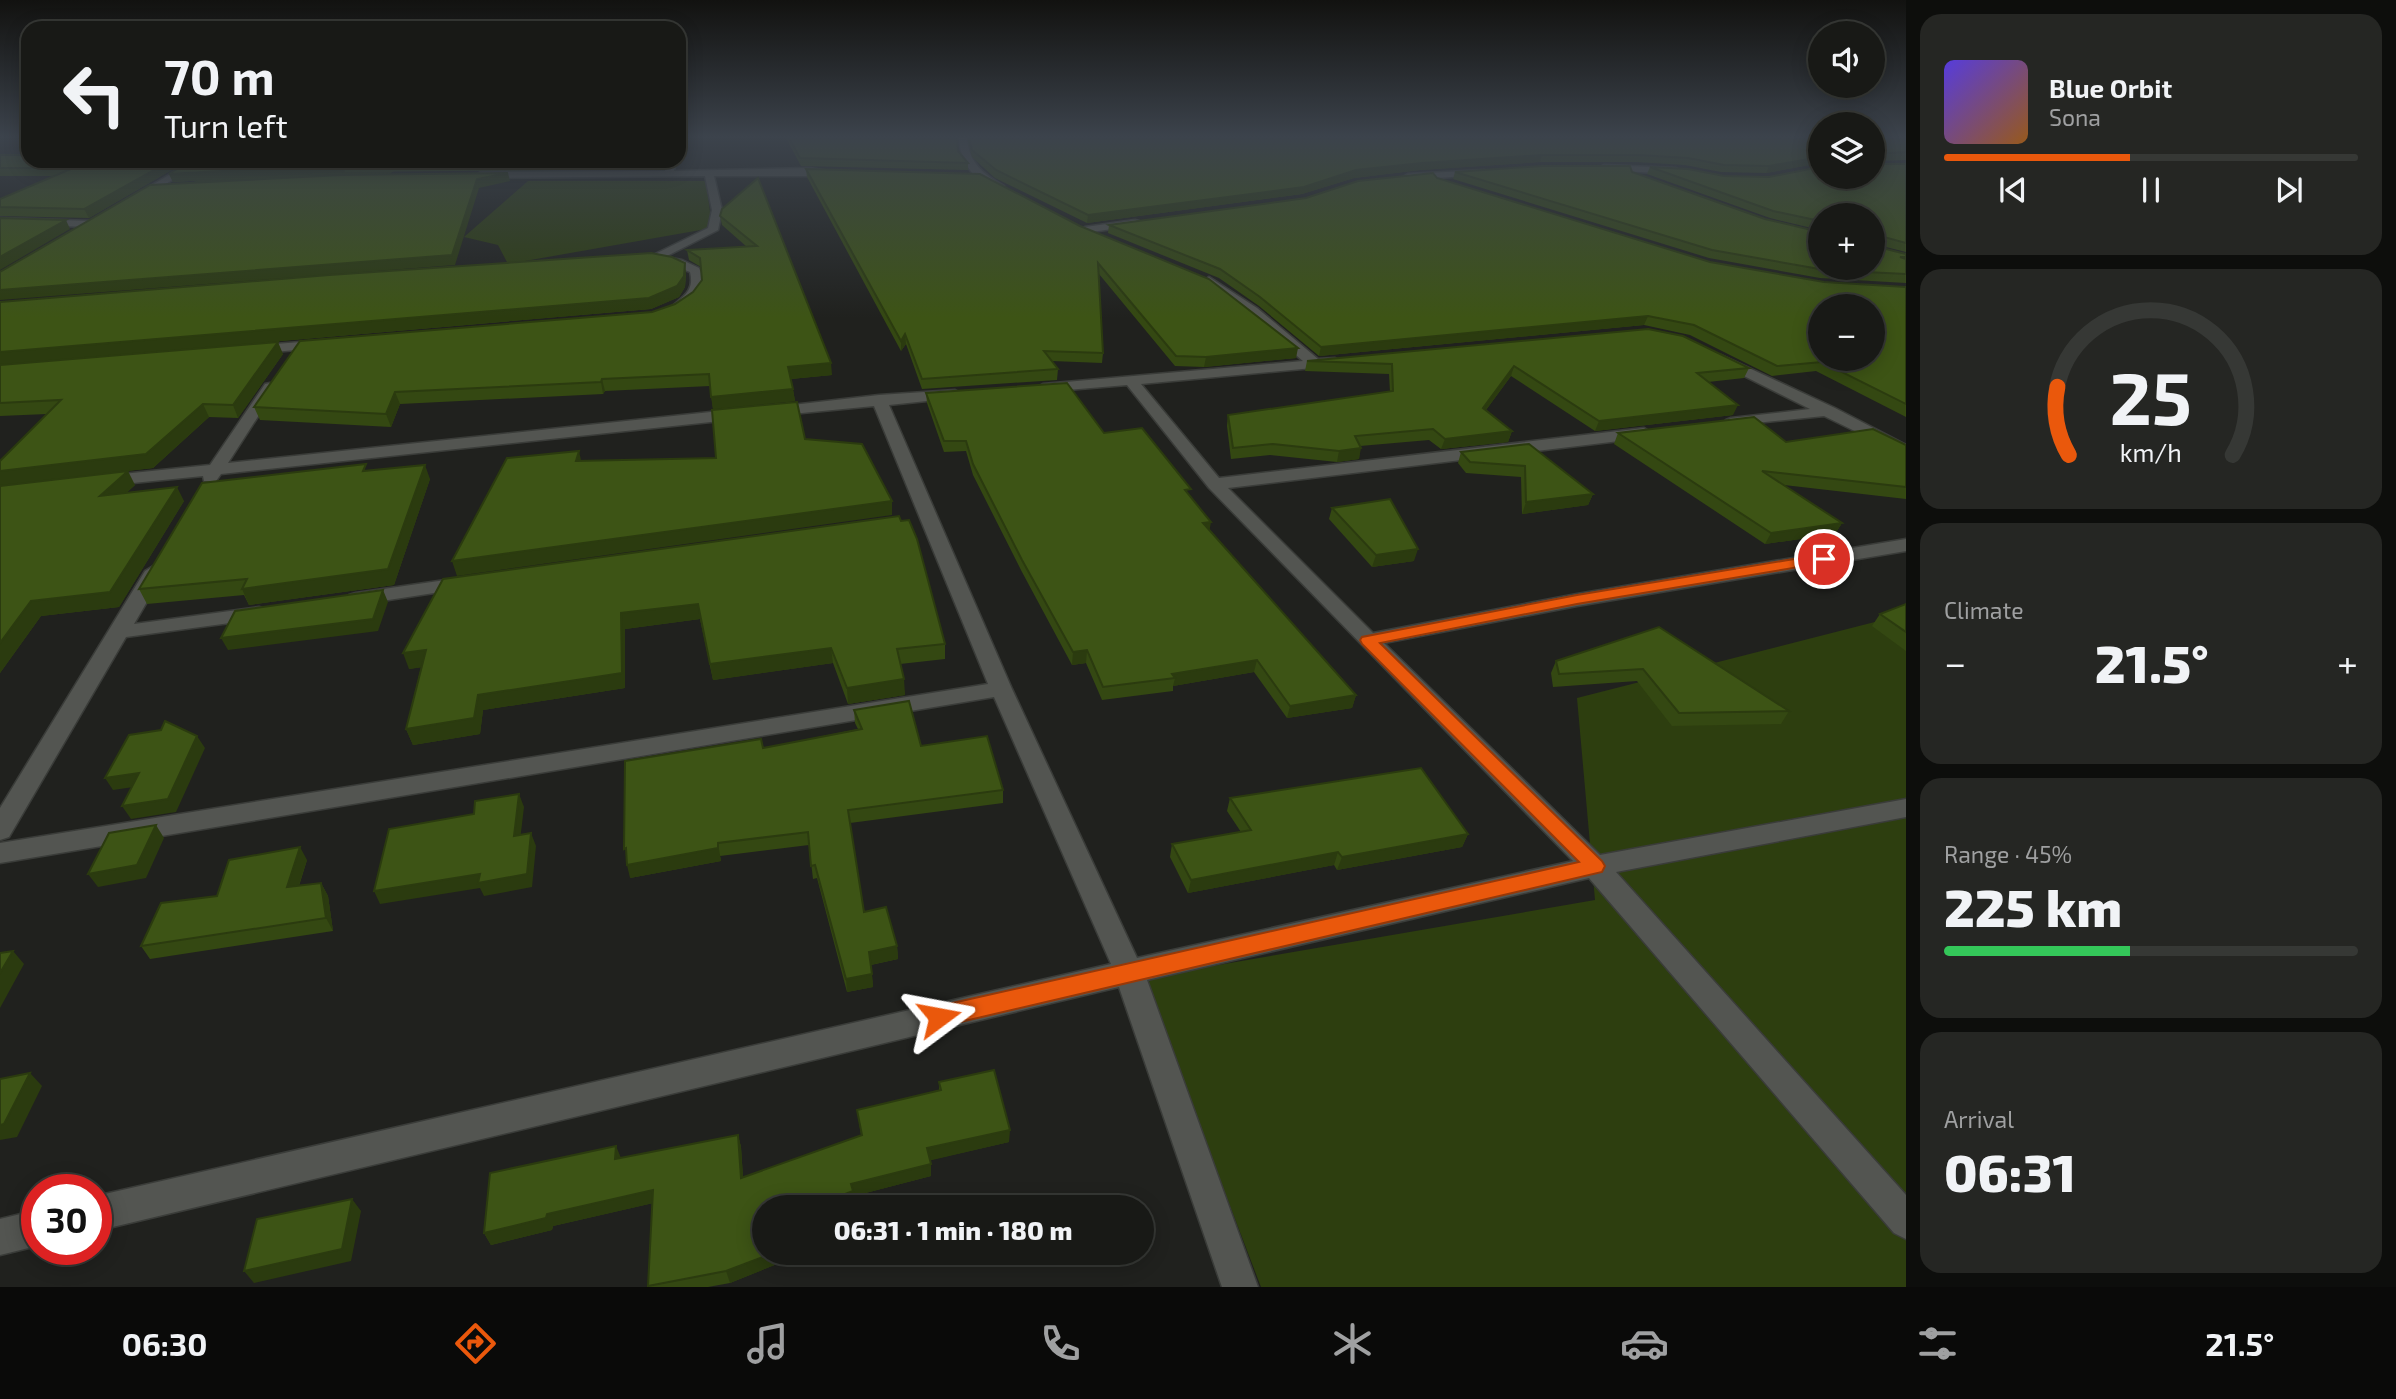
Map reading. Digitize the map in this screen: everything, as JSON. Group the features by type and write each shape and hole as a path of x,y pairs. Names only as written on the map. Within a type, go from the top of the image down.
{"street":[{"path":"127,203 135,198"},
{"path":"653,258 713,230 716,226 715,198"},
{"path":"69,237 103,217"},
{"path":"0,221 92,224"},
{"path":"1101,237 1079,227 1140,222"},
{"path":"639,259 678,262 695,270 698,280 693,298 666,312"},
{"path":"1196,275 1213,283 1252,311 1315,364"},
{"path":"244,351 337,343"},
{"path":"201,491 298,347"},
{"path":"1708,352 1906,451"},
{"path":"1025,389 1356,360"},
{"path":"1131,381 1215,484 1595,866 1906,1221"},
{"path":"81,484 879,400 972,393"},
{"path":"879,400 923,519 1129,972 1240,1287"},
{"path":"1720,424 1830,411"},
{"path":"1215,484 1666,430"},
{"path":"1368,640 1577,600 1906,545"},
{"path":"0,830 167,550"},
{"path":"335,602 487,580"},
{"path":"118,632 280,610"},
{"path":"0,853 1001,689"},
{"path":"112,1210 1129,972 1595,866 1906,808"},
{"path":"0,1237 21,1232"}],"green space":[{"path":"509,198 708,198 712,228 508,264 498,245 464,237"},
{"path":"1906,614 1906,1287 1261,1287 1143,978 1595,900 1577,698"}],"building":[{"path":"104,198 84,209 0,207 0,199"},
{"path":"127,198 471,198 452,255 0,290 0,272"},
{"path":"735,198 766,198 831,363 788,367 793,389 711,397 709,374 395,392 386,414 254,407 300,341 652,312 675,304 693,292 702,280 700,258 687,250 757,246 720,216 722,209"},
{"path":"822,198 1026,198 1080,226 1209,279 1298,348 1206,357 1176,356 1098,263 1103,353 1044,351 1058,369 922,379 905,334 901,341"},
{"path":"1053,198 1219,198 1088,215"},
{"path":"1306,198 1502,198 1710,262 1808,280 1906,287 1906,404 1840,371 1885,371 1885,294 1808,294 1808,363 1777,366 1694,325 1648,316 1321,347 1260,297 1220,269 1109,225"},
{"path":"1541,198 1706,198 1765,219 1808,229 1808,267 1712,250"},
{"path":"1737,198 1906,198 1906,243 1885,237 1885,203 1808,203 1808,218 1773,211"},
{"path":"0,218 66,220 0,257"},
{"path":"1885,249 1906,254 1906,257 1900,257 1906,259 1906,274 1885,273"},
{"path":"651,253 685,263 684,276 677,286 649,298 0,352 0,302 329,275"},
{"path":"1648,329 1683,336 1749,368 1697,373 1738,405 1599,421 1514,366 1483,408 1512,431 1445,439 1433,429 1355,436 1361,448 1339,451 1273,444 1233,448 1228,415 1393,391 1392,364 1307,361"},
{"path":"278,342 233,405 203,404 146,454 0,471 0,461 61,400 0,403 0,365"},
{"path":"1067,383 1104,433 1142,428 1191,489 1185,490 1211,522 1203,523 1356,695 1290,706 1257,660 1172,674 1175,678 1103,687 1087,650 1073,652 973,464 966,441 944,441 926,393"},
{"path":"797,402 805,439 862,444 892,501 452,561 507,458 579,451 576,461 716,458 712,410"},
{"path":"1754,417 1786,442 1873,429 1906,445 1906,487 1762,471 1842,523 1771,533 1618,433"},
{"path":"1529,444 1593,494 1526,502 1525,466 1470,462 1461,452"},
{"path":"366,464 363,471 425,465 388,569 242,589 247,579 139,589 202,483"},
{"path":"128,471 100,496 177,487 110,592 31,601 0,643 0,486"},
{"path":"1390,499 1418,549 1376,555 1332,508"},
{"path":"899,516 901,521 909,520 917,539 945,644 897,649 904,679 847,688 831,648 710,664 698,604 621,613 622,673 478,695 474,718 406,729 426,650 403,653 443,579"},
{"path":"383,590 373,619 221,638 235,611"},
{"path":"1906,604 1906,632 1880,614"},
{"path":"1659,627 1789,711 1679,713 1643,669 1559,674 1556,661"},
{"path":"909,701 921,746 987,736 1003,790 848,810 864,912 886,907 897,946 869,952 872,974 846,979 815,865 811,866 808,832 718,843 718,848 627,865 626,848 624,849 625,761 761,739 763,748 862,729 854,710"},
{"path":"165,721 197,736 168,799 122,806 139,773 105,778 129,735 161,730"},
{"path":"1421,768 1468,834 1342,857 1338,852 1191,880 1172,844 1251,830 1230,798"},
{"path":"519,794 514,836 531,833 527,874 478,883 480,874 374,891 389,829 474,814 475,801"},
{"path":"156,825 137,865 88,874 109,833"},
{"path":"300,847 287,887 321,883 326,918 141,946 161,903 217,896 229,860"},
{"path":"13,951 0,973 0,953"},
{"path":"994,1070 1010,1130 927,1148 931,1164 851,1184 853,1191 843,1195 752,1195 752,1261 726,1271 648,1286 653,1190 547,1214 546,1218 484,1233 490,1173 616,1146 615,1159 738,1135 741,1178 862,1135 857,1110 941,1090 939,1082"},
{"path":"30,1073 4,1124 0,1125 0,1079"},
{"path":"352,1199 342,1249 244,1271 257,1219"}],"route":[{"path":"939,1017 1595,866 1368,640 1577,600 1824,559"}]}
